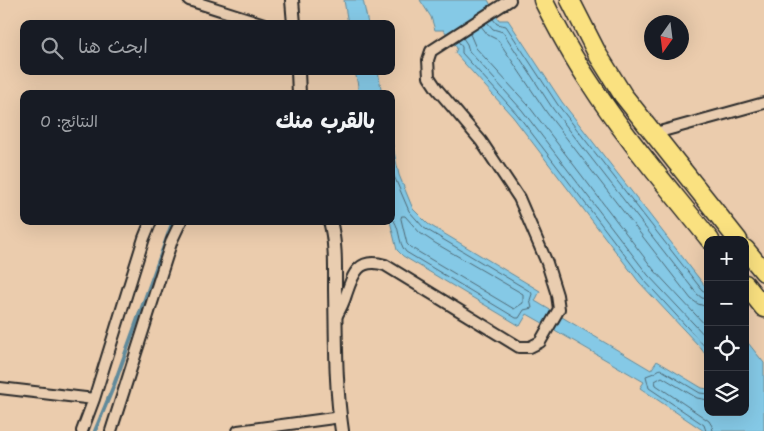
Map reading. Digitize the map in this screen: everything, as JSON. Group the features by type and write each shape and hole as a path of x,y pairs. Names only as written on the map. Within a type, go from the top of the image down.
{"highway":[{"path":"543,0 561,35 590,83 622,129 707,236"},
{"path":"570,0 598,55 623,96 735,236"},
{"path":"749,254 764,272"},
{"path":"749,289 764,308"}],"street":[{"path":"189,0 252,20"},
{"path":"292,0 294,20"},
{"path":"336,317 346,297 353,274 367,264 379,263 519,347 525,348 536,345 559,309 557,295 546,263 519,198 481,141 429,77 428,60 431,51 510,0"},
{"path":"298,75 299,90"},
{"path":"652,134 764,103"},
{"path":"82,431 150,225"},
{"path":"111,431 166,258 179,225"},
{"path":"331,225 334,253 337,374 342,431"},
{"path":"0,388 94,398"},
{"path":"238,431 341,417"}],"water":[{"path":"344,0 363,0 367,20 347,20"},
{"path":"420,0 488,0 499,20 508,20 562,102 704,285 704,353 639,282 513,117 455,53 457,48 444,30 435,30 431,17"},
{"path":"356,75 379,75 381,90 358,90"},
{"path":"395,156 399,175 413,209 428,224 540,291 535,301 651,370 657,361 704,388 704,416 749,416 749,344 764,363 764,431 704,431 640,388 644,382 541,322 527,314 520,326 403,256 397,250 391,225 395,225"}],"waterway":[{"path":"95,431 114,385 172,225"}]}
